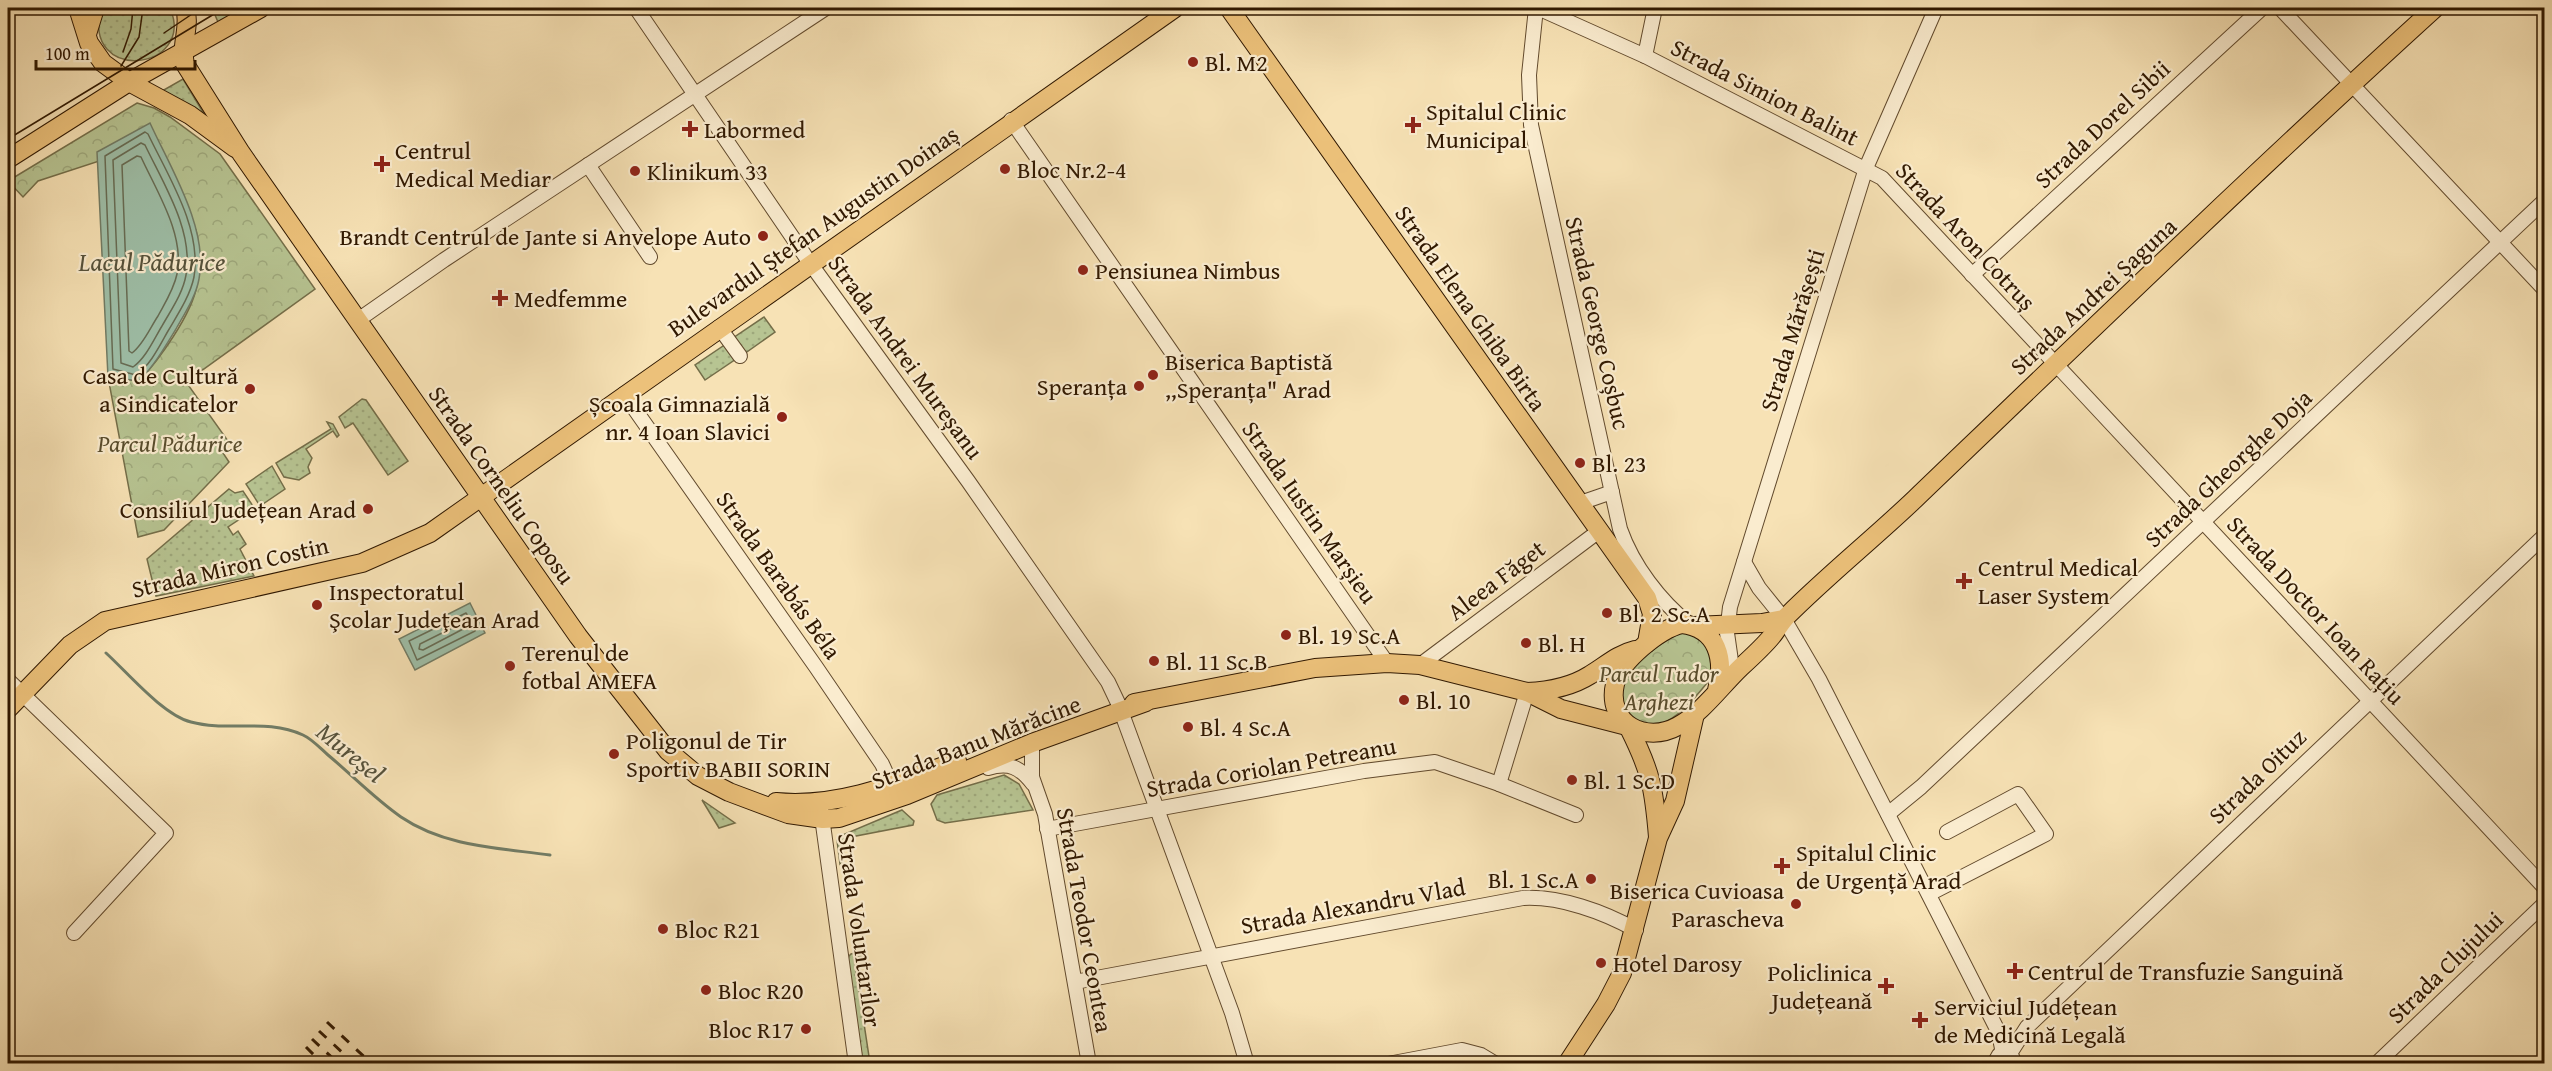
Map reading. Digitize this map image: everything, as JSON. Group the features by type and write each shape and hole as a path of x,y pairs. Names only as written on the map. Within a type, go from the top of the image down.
{"main road":[{"name":"Strada Corneliu Coposu","path":"78,8 98,59 129,82 189,115 241,153"},
{"path":"87,34 95,8"},
{"path":"183,50 188,24 185,8"},
{"path":"8,159 129,82 261,8"},
{"name":"Bulevardul Ștefan Augustin Doinaș","path":"481,497 1011,120 1175,8"},
{"name":"Strada Elena Ghiba Birta","path":"1229,8 1650,603 1652,620 1644,646"},
{"name":"Strada Andrei Șaguna","path":"1717,690 1759,650 1784,619 1913,501 2055,364 2435,8"},
{"name":"Strada Corneliu Coposu","path":"183,50 187,68 228,129 241,153 578,636 668,751 698,776 714,785 799,817 822,811"},
{"name":"Strada Miron Costin","path":"8,709 79,636 105,621 362,563 418,540 481,497"},
{"path":"1658,838 1656,802 1650,772 1616,704 1615,683 1620,672 1644,646 1674,626 1762,623 1784,619"},
{"path":"1628,727 1647,734 1660,734 1679,726 1695,714 1717,690 1721,674 1720,655 1714,643 1704,632 1692,626"},
{"name":"Strada Banu Mărăcine","path":"1527,692 1562,688 1588,677 1622,654 1644,646"},
{"name":"Strada Banu Mărăcine","path":"822,811 891,784 1120,708 1315,668 1387,663 1420,665 1527,692 1561,709 1628,727"},
{"name":"Strada Banu Mărăcine","path":"822,811 859,813 1120,708"},
{"path":"1567,1064 1616,987 1636,930 1658,838 1675,801 1695,714"}],"street":[{"name":"Strada Andrei Mureșanu","path":"636,8 810,263 981,500 1108,682 1120,708 1210,955 1247,1064"},
{"path":"358,320 695,95 811,12 826,8"},
{"name":"Strada Simion Balint","path":"1537,8 1645,56 1866,168"},
{"name":"Strada George Coșbuc","path":"1537,8 1529,75 1532,135 1612,492 1626,545 1655,592 1671,610 1692,626"},
{"name":"Strada Simion Balint","path":"1645,56 1655,8"},
{"name":"Strada Mărășești","path":"1733,675 1728,624 1730,607 1866,168 1936,8"},
{"name":"Strada Dorel Sibii","path":"1972,275 2262,8"},
{"path":"2280,8 2544,289"},
{"name":"Strada Iustin Marșieu","path":"1011,120 1387,663"},
{"path":"588,165 650,257"},
{"name":"Strada Aron Cotruș","path":"1866,168 1887,182 2055,364"},
{"name":"Strada Gheorghe Doja","path":"1888,814 1921,787 2544,201"},
{"path":"719,327 740,356"},
{"name":"Strada Doctor Ioan Rațiu","path":"2055,364 2544,887"},
{"name":"Strada Barabás Béla","path":"624,394 823,677 882,764 891,784"},
{"path":"1580,503 1612,492"},
{"name":"Aleea Făget","path":"1420,665 1599,531"},
{"name":"Strada Oituz","path":"2005,1059 2027,1027 2544,536"},
{"path":"1744,562 1759,588 1784,619 1819,680 1999,1033 2005,1059"},
{"path":"8,680 166,833 74,933"},
{"path":"1499,784 1527,692"},
{"name":"Strada Teodor Ceontea","path":"1032,743 1034,785 1047,829 1089,1064"},
{"name":"Strada Coriolan Petreanu","path":"1047,829 1364,771 1427,763 1445,764 1576,815"},
{"name":"Strada Teodor Ceontea","path":"970,768 981,770 1010,764 1022,772 1034,785"},
{"path":"1929,894 2046,834 2018,794 1947,832"},
{"name":"Strada Voluntarilor","path":"822,811 856,1064"},
{"name":"Strada Alexandru Vlad","path":"1075,982 1523,898 1539,897 1565,902 1636,930"},
{"name":"Strada Clujului","path":"2376,1064 2544,904"},
{"path":"1388,1064 1468,1050 1496,1064"}],"green space":[{"path":"101,8 170,8 174,29 168,45 155,56 138,60 121,58 107,49 99,33"},
{"path":"212,8 246,8 218,22"},
{"path":"183,79 206,117 162,91"},
{"name":"Parcul Pădurice","path":"137,103 154,108 170,117 220,154 315,289 186,382 228,441 219,447 229,462 164,530 138,537 108,377 139,381 165,349 182,323 194,297 198,278 200,258 196,230 99,161 38,181 23,197 8,181"},
{"path":"764,317 775,332 744,354 733,338"},
{"path":"726,344 736,359 705,380 695,365"},
{"path":"362,399 366,400 408,461 388,475 353,423 345,428 339,417"},
{"path":"327,422 333,424 339,435 337,437 333,431 306,449 312,458 308,467 310,473 299,480 284,477 276,463 331,429"},
{"path":"272,466 285,489 260,506 246,484"},
{"path":"229,489 235,493 243,491 255,509 228,527 233,535 238,531 246,544 240,549 254,576 156,596 147,559"},
{"name":"Parcul Tudor Arghezi","path":"1681,632 1694,633 1713,653 1711,678 1688,705 1674,717 1659,724 1642,723 1628,712 1624,704 1621,687 1624,679 1642,658"},
{"path":"1004,775 1019,784 1033,810 945,823 937,820 931,804 937,795"},
{"path":"702,800 735,823 719,828"},
{"path":"902,810 914,821 913,825 851,837 844,846 843,861 840,864 837,840 840,836"},
{"path":"861,952 862,956 854,958 870,1063 862,1063 847,958 851,954"}],"water":[{"name":"Lacul Pădurice","path":"150,123 186,199 193,219 201,260 198,285 190,304 159,356 139,381 108,377 97,152"},
{"path":"470,603 485,633 415,670 399,639"}],"waterway":[{"name":"Mureșel","path":"106,653 146,692 180,718 205,725 275,727 306,737 382,803 418,827 436,835 473,845 550,855"}],"tram line":[{"path":"123,52 131,29 133,8"},
{"path":"121,66 139,37 143,8"},
{"path":"176,8 201,11"},
{"path":"164,33 201,8"},
{"path":"8,139 224,8"}],"railway":[{"path":"327,1022 372,1064"},
{"path":"319,1031 355,1064"},
{"path":"312,1039 339,1064"},
{"path":"306,1047 323,1064"},
{"path":"297,1057 304,1064"}],"place":[{"name":"Bl. M2","path":"1193,62"},
{"name":"Spitalul Clinic Municipal","path":"1413,125"},
{"name":"Labormed","path":"690,129"},
{"name":"Centrul Medical Mediar","path":"382,164"},
{"name":"Bloc Nr.2-4","path":"1005,169"},
{"name":"Klinikum 33","path":"635,171"},
{"name":"Brandt Centrul de Jante si Anvelope Auto","path":"763,236"},
{"name":"Pensiunea Nimbus","path":"1083,270"},
{"name":"Medfemme","path":"500,298"},
{"name":"Biserica Baptistă ,,Speranța\" Arad","path":"1153,375"},
{"name":"Speranța","path":"1139,386"},
{"name":"Casa de Cultură a Sindicatelor","path":"250,389"},
{"name":"Școala Gimnazială nr. 4 Ioan Slavici","path":"782,417"},
{"name":"Bl. 23","path":"1580,463"},
{"name":"Consiliul Județean Arad","path":"368,509"},
{"name":"Centrul Medical Laser System","path":"1964,581"},
{"name":"Inspectoratul Şcolar Judeţean Arad","path":"317,605"},
{"name":"Bl. 2 Sc.A","path":"1607,613"},
{"name":"Bl. 19 Sc.A","path":"1286,635"},
{"name":"Bl. H","path":"1526,643"},
{"name":"Bl. 11 Sc.B","path":"1154,661"},
{"name":"Terenul de fotbal AMEFA","path":"510,666"},
{"name":"Bl. 10","path":"1404,700"},
{"name":"Bl. 4 Sc.A","path":"1188,727"},
{"name":"Poligonul de Tir Sportiv BABII SORIN","path":"614,754"},
{"name":"Bl. 1 Sc.D","path":"1572,780"},
{"name":"Spitalul Clinic de Urgență Arad","path":"1782,866"},
{"name":"Bl. 1 Sc.A","path":"1591,879"},
{"name":"Biserica Cuvioasa Parascheva","path":"1796,904"},
{"name":"Bloc R21","path":"663,929"},
{"name":"Hotel Darosy","path":"1601,963"},
{"name":"Centrul de Transfuzie Sanguină","path":"2015,971"},
{"name":"Policlinica Județeană","path":"1886,986"},
{"name":"Bloc R20","path":"706,990"},
{"name":"Serviciul Județean de Medicină Legală","path":"1920,1020"},
{"name":"Bloc R17","path":"806,1029"}]}
